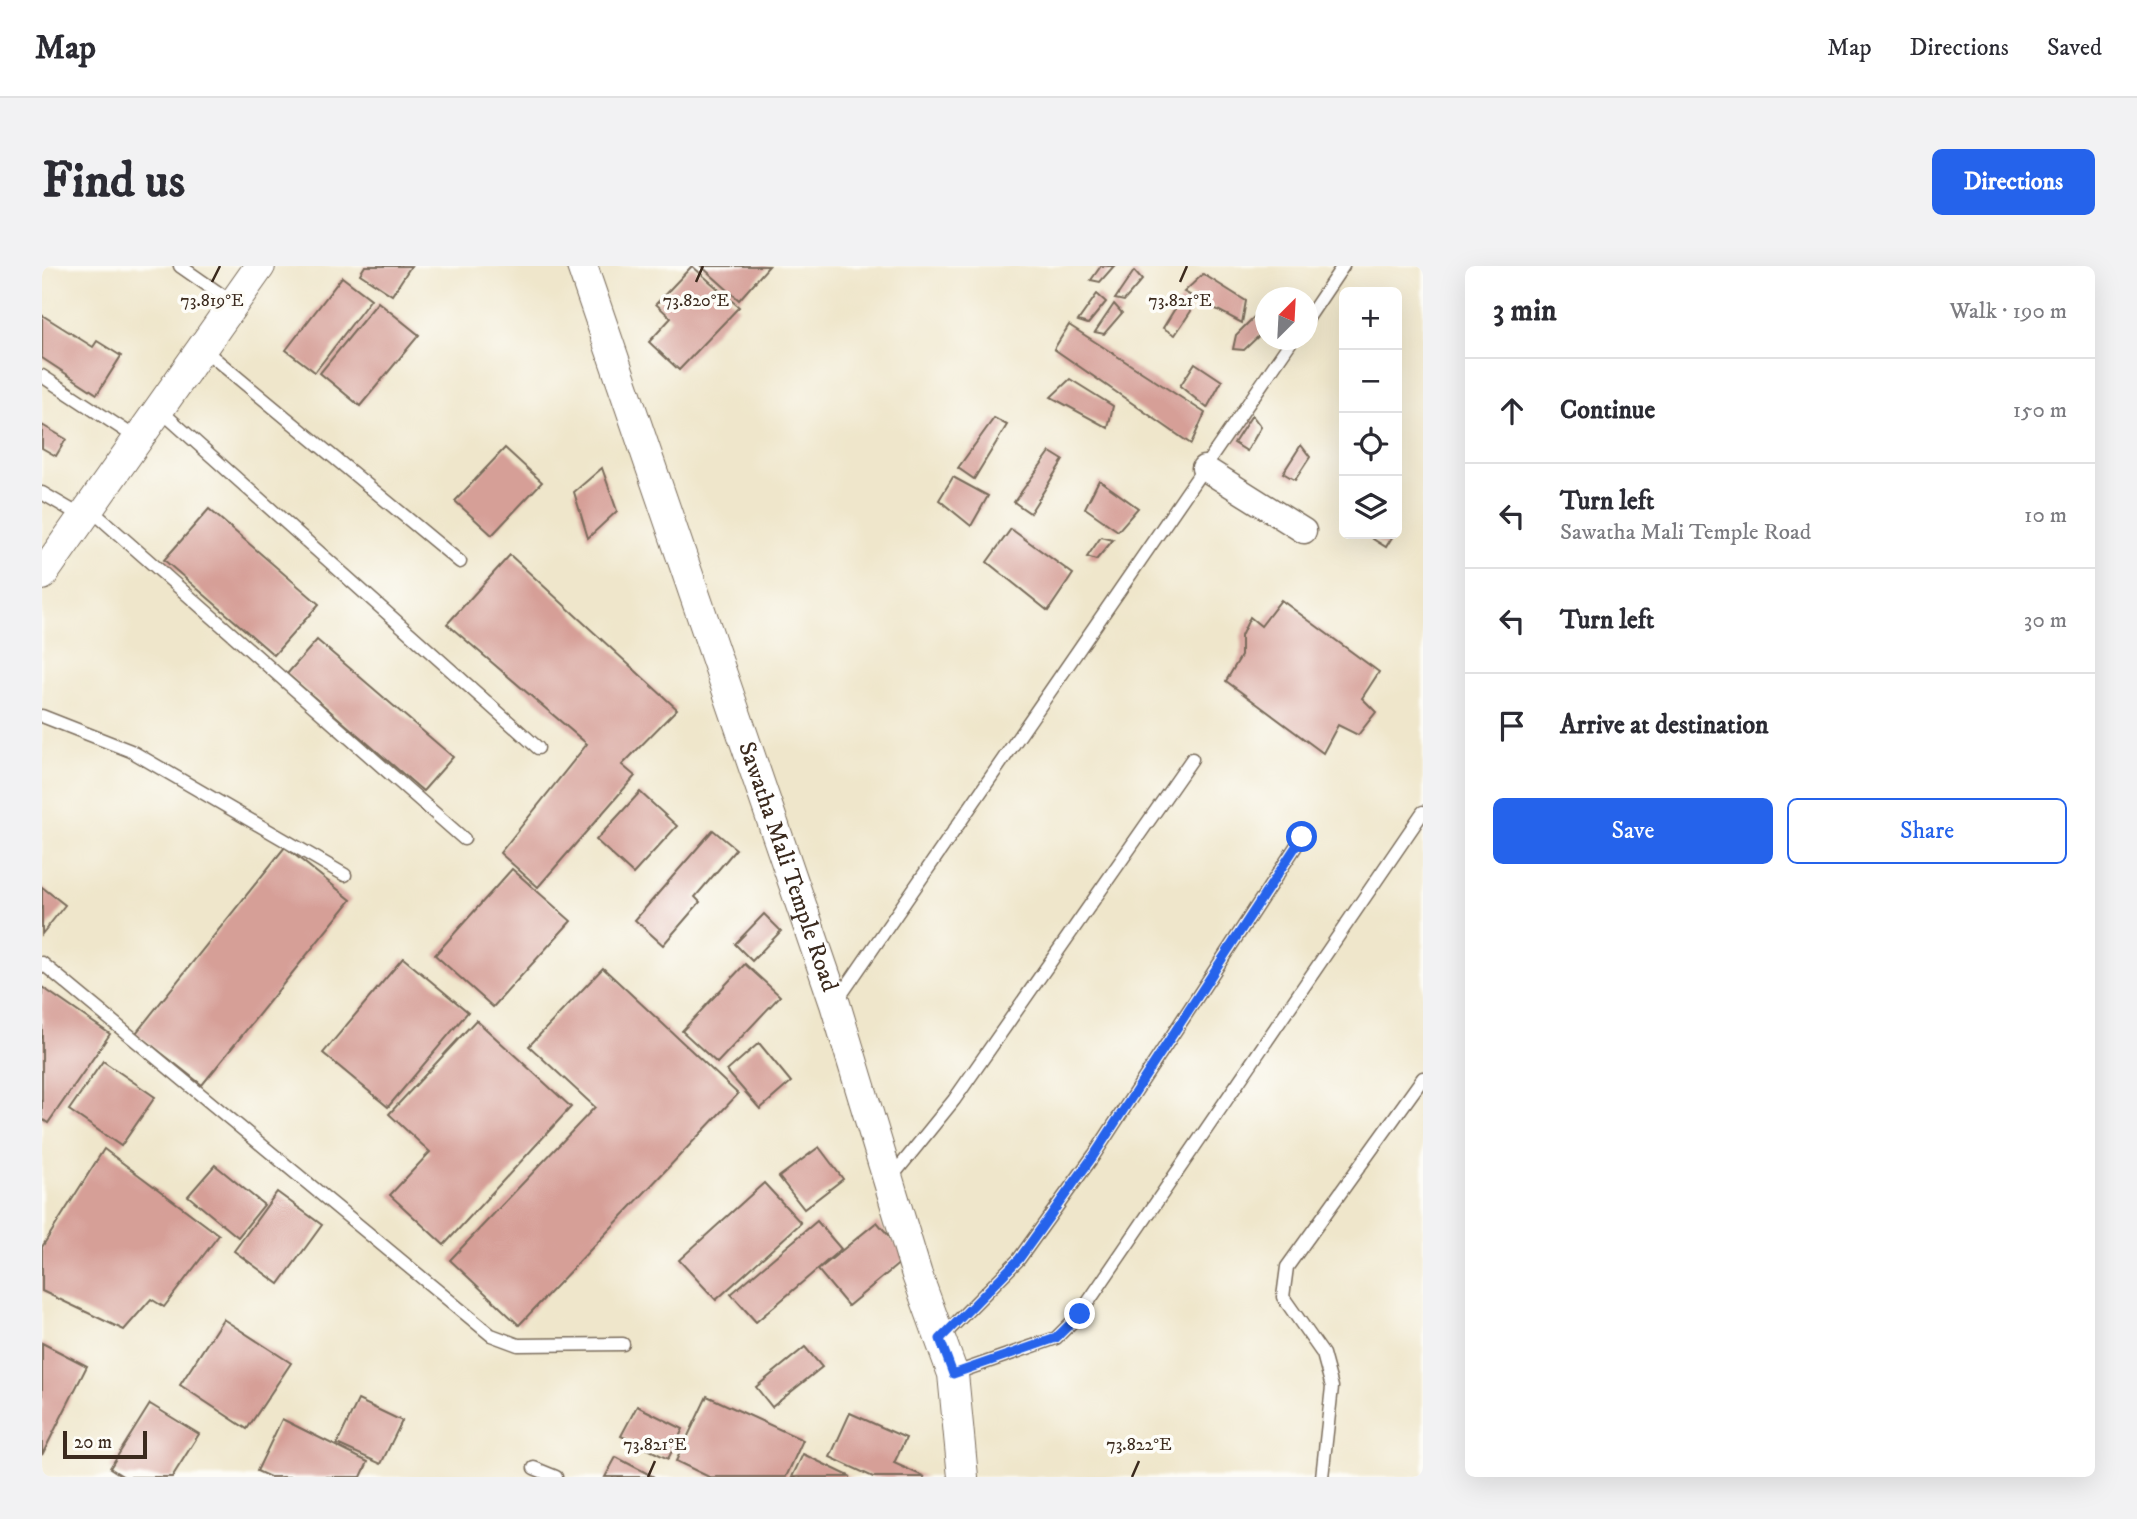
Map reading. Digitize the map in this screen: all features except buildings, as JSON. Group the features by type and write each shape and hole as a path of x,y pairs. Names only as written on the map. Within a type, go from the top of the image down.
{"street":[{"path":"42,575 260,266"},
{"name":"Sawatha Mali Temple Road","path":"585,268 835,1004 953,1374 963,1477"},
{"path":"1204,468 1304,531"}],"lane":[{"path":"180,266 233,303"},
{"path":"1318,302 1343,266"},
{"path":"202,348 460,562"},
{"path":"835,1004 1285,350"},
{"path":"42,376 138,439"},
{"path":"159,409 538,748"},
{"path":"42,493 86,513 464,839"},
{"path":"44,720 131,751 345,875"},
{"path":"889,1180 954,1100 1192,759"},
{"path":"953,1374 1056,1338 1080,1314 1423,812"},
{"path":"940,1339 1019,1259 1094,1155 1302,837"},
{"path":"42,963 492,1335 518,1345 623,1343"},
{"path":"1322,1477 1332,1387 1323,1354 1283,1297 1283,1282 1287,1267 1423,1078"},
{"path":"534,1468 556,1477"}],"route":[{"path":"1080,1314 1056,1338 953,1374 940,1339 1019,1259 1094,1155 1302,837"}]}
